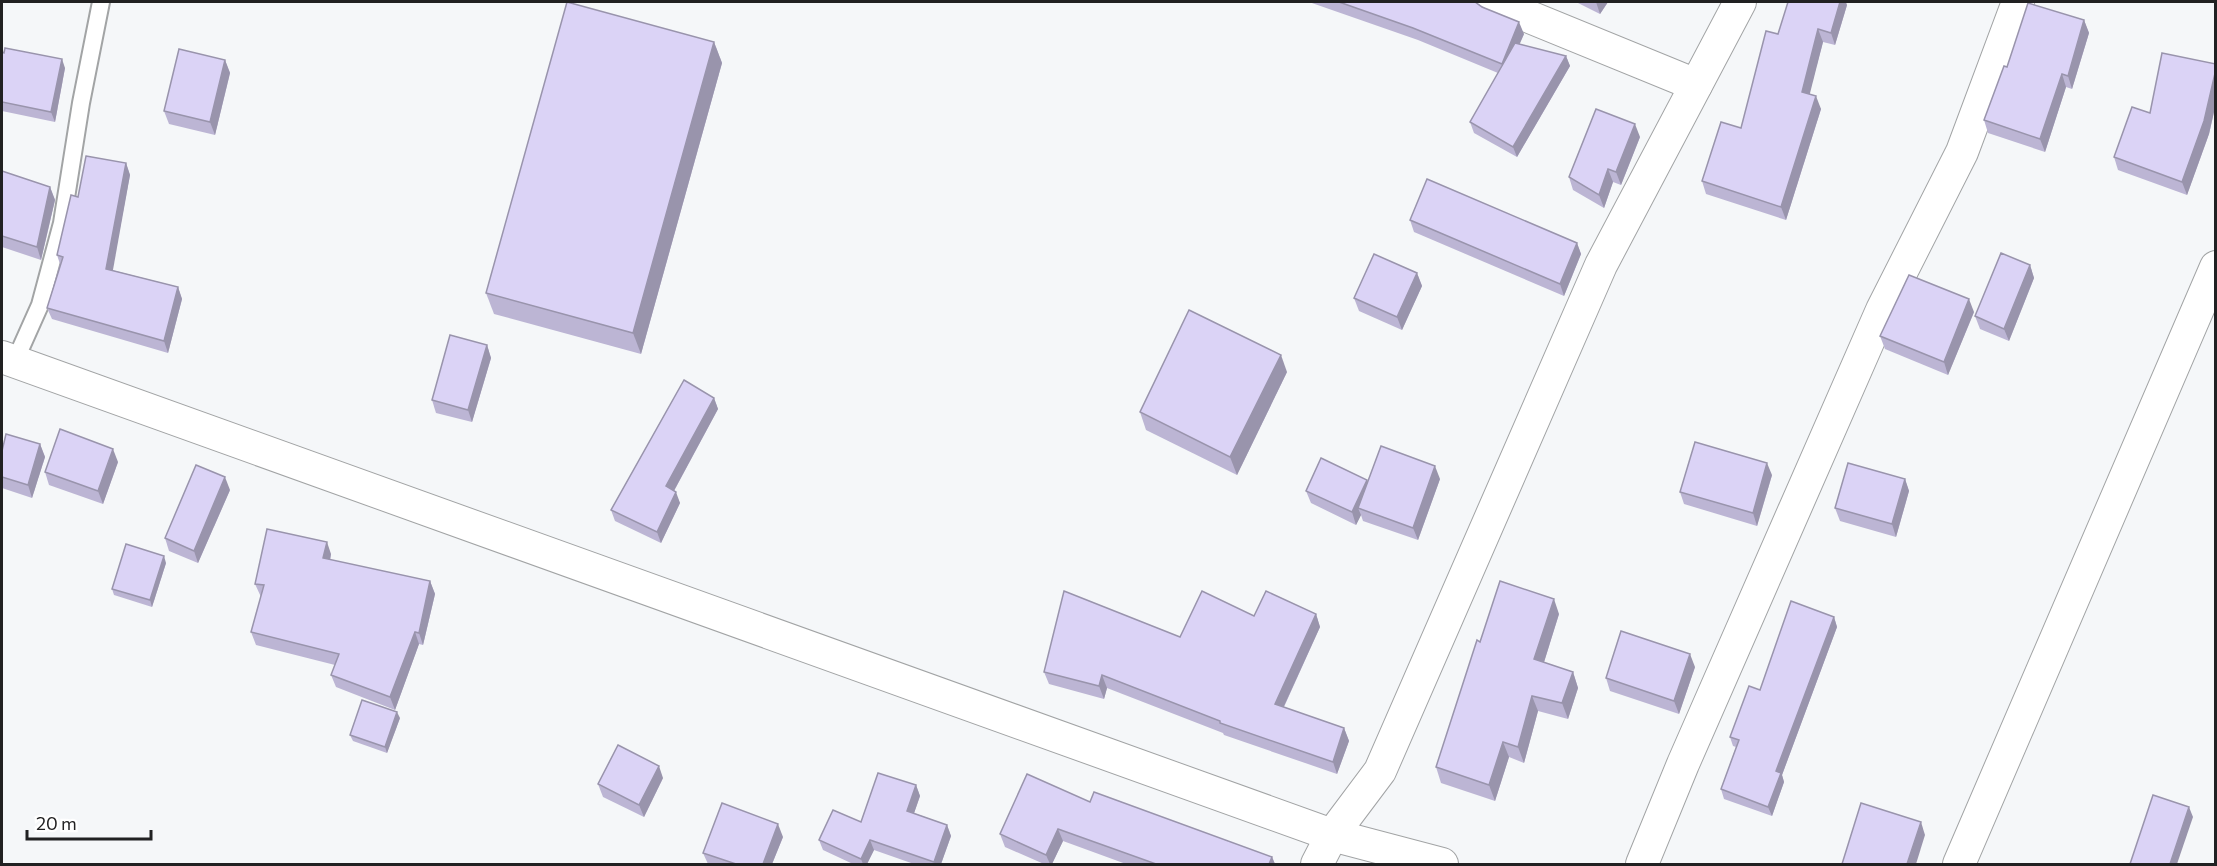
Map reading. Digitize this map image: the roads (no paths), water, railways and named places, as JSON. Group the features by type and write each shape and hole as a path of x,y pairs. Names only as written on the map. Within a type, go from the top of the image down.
{"street":[{"path":"1493,2 1696,85"},
{"path":"1317,864 1332,835 1380,771 1601,265 1740,2"},
{"path":"1642,864 1683,764 1882,310 1962,152 2018,2"},
{"path":"1959,864 2216,267"},
{"path":"8,359 1332,835 1442,864"}],"lane":[{"path":"8,359 40,305 62,223 81,103 101,2"}]}
